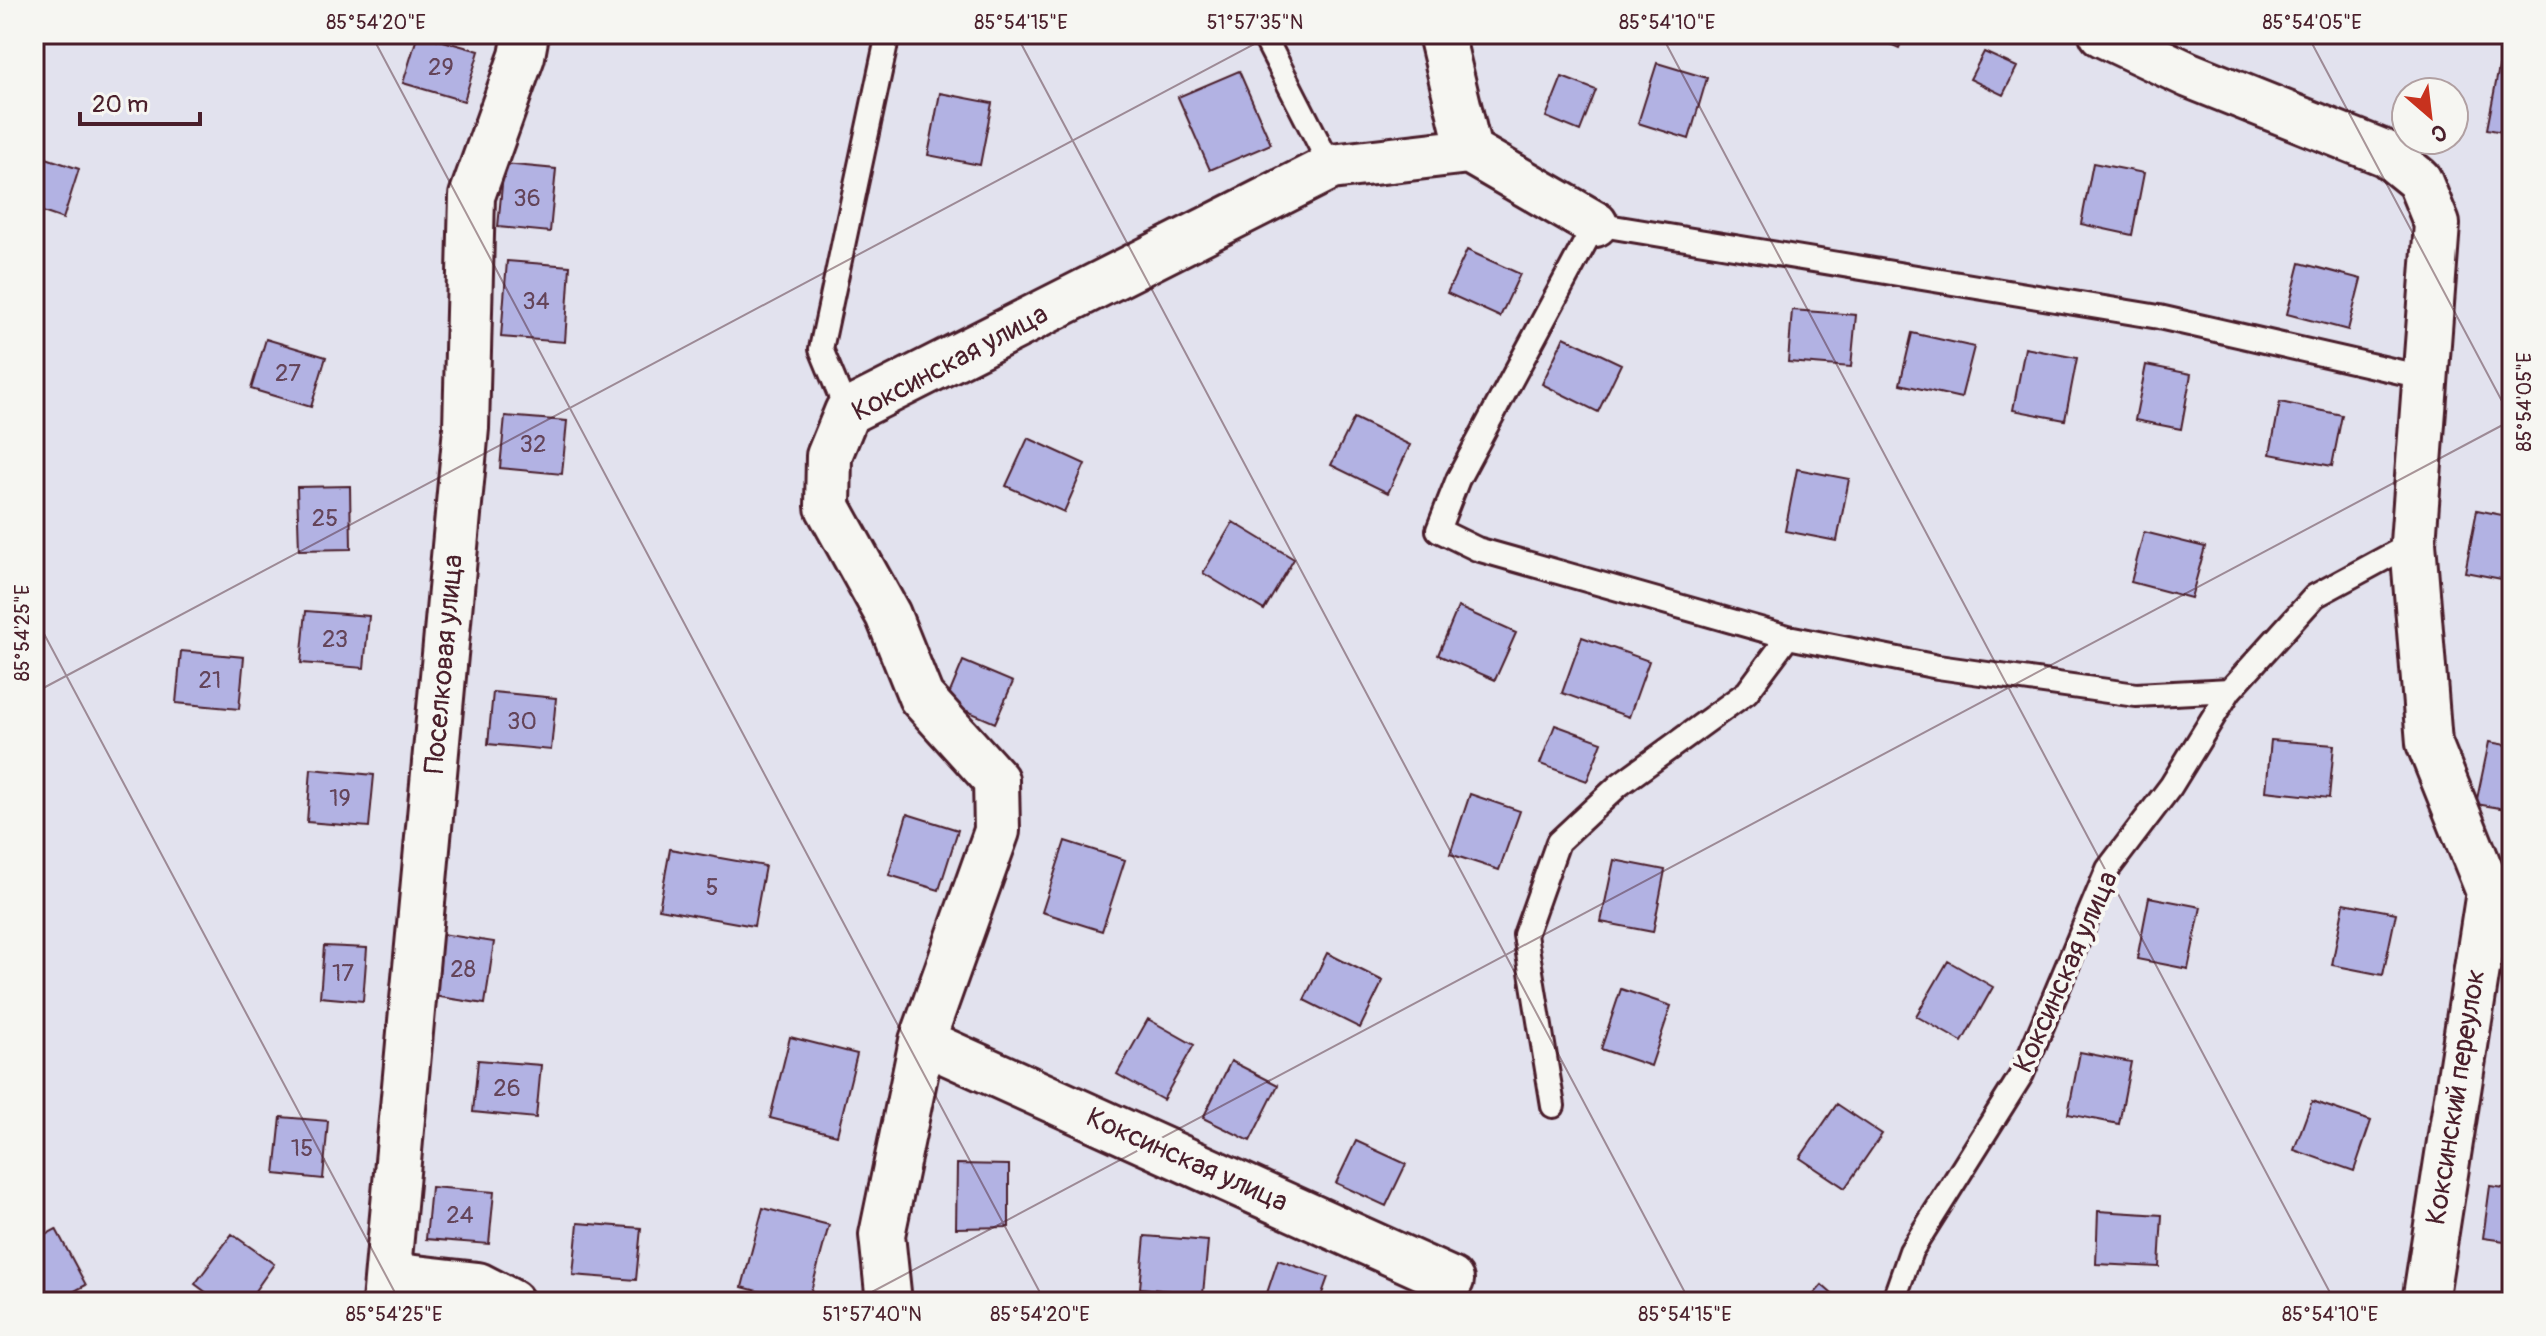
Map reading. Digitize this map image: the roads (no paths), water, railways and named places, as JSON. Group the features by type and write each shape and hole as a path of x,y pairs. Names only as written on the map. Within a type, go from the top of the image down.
{"street":[{"name":"Поселковая улица","path":"387,1289 466,428 472,196 522,56 526,34"},
{"path":"1441,34 1469,151 1595,224"},
{"name":"Коксинский переулок","path":"2102,34 2189,75 2387,154 2419,180 2437,224 2413,543 2429,743 2489,892 2425,1302"},
{"name":"Коксинская улица","path":"889,1302 882,1235 922,1041 997,831 996,780 921,697 888,615 828,507 829,456 847,412 1331,167 1469,151"},
{"name":"Коксинская улица","path":"922,1041 1451,1280"},
{"path":"387,1289 478,1285 511,1302"}],"lane":[{"path":"847,412 821,349 888,34"},
{"path":"1263,34 1331,167"},
{"path":"2230,690 2136,695 1938,667 1788,637 1477,549 1438,530 1458,479 1595,224 2159,317 2427,378"},
{"name":"Коксинская улица","path":"1893,1302 1911,1251 2022,1074 2108,869 2171,786 2230,690 2315,596 2413,543"},
{"path":"1553,1106 1525,935 1558,842 1619,785 1747,692 1788,637"}]}
